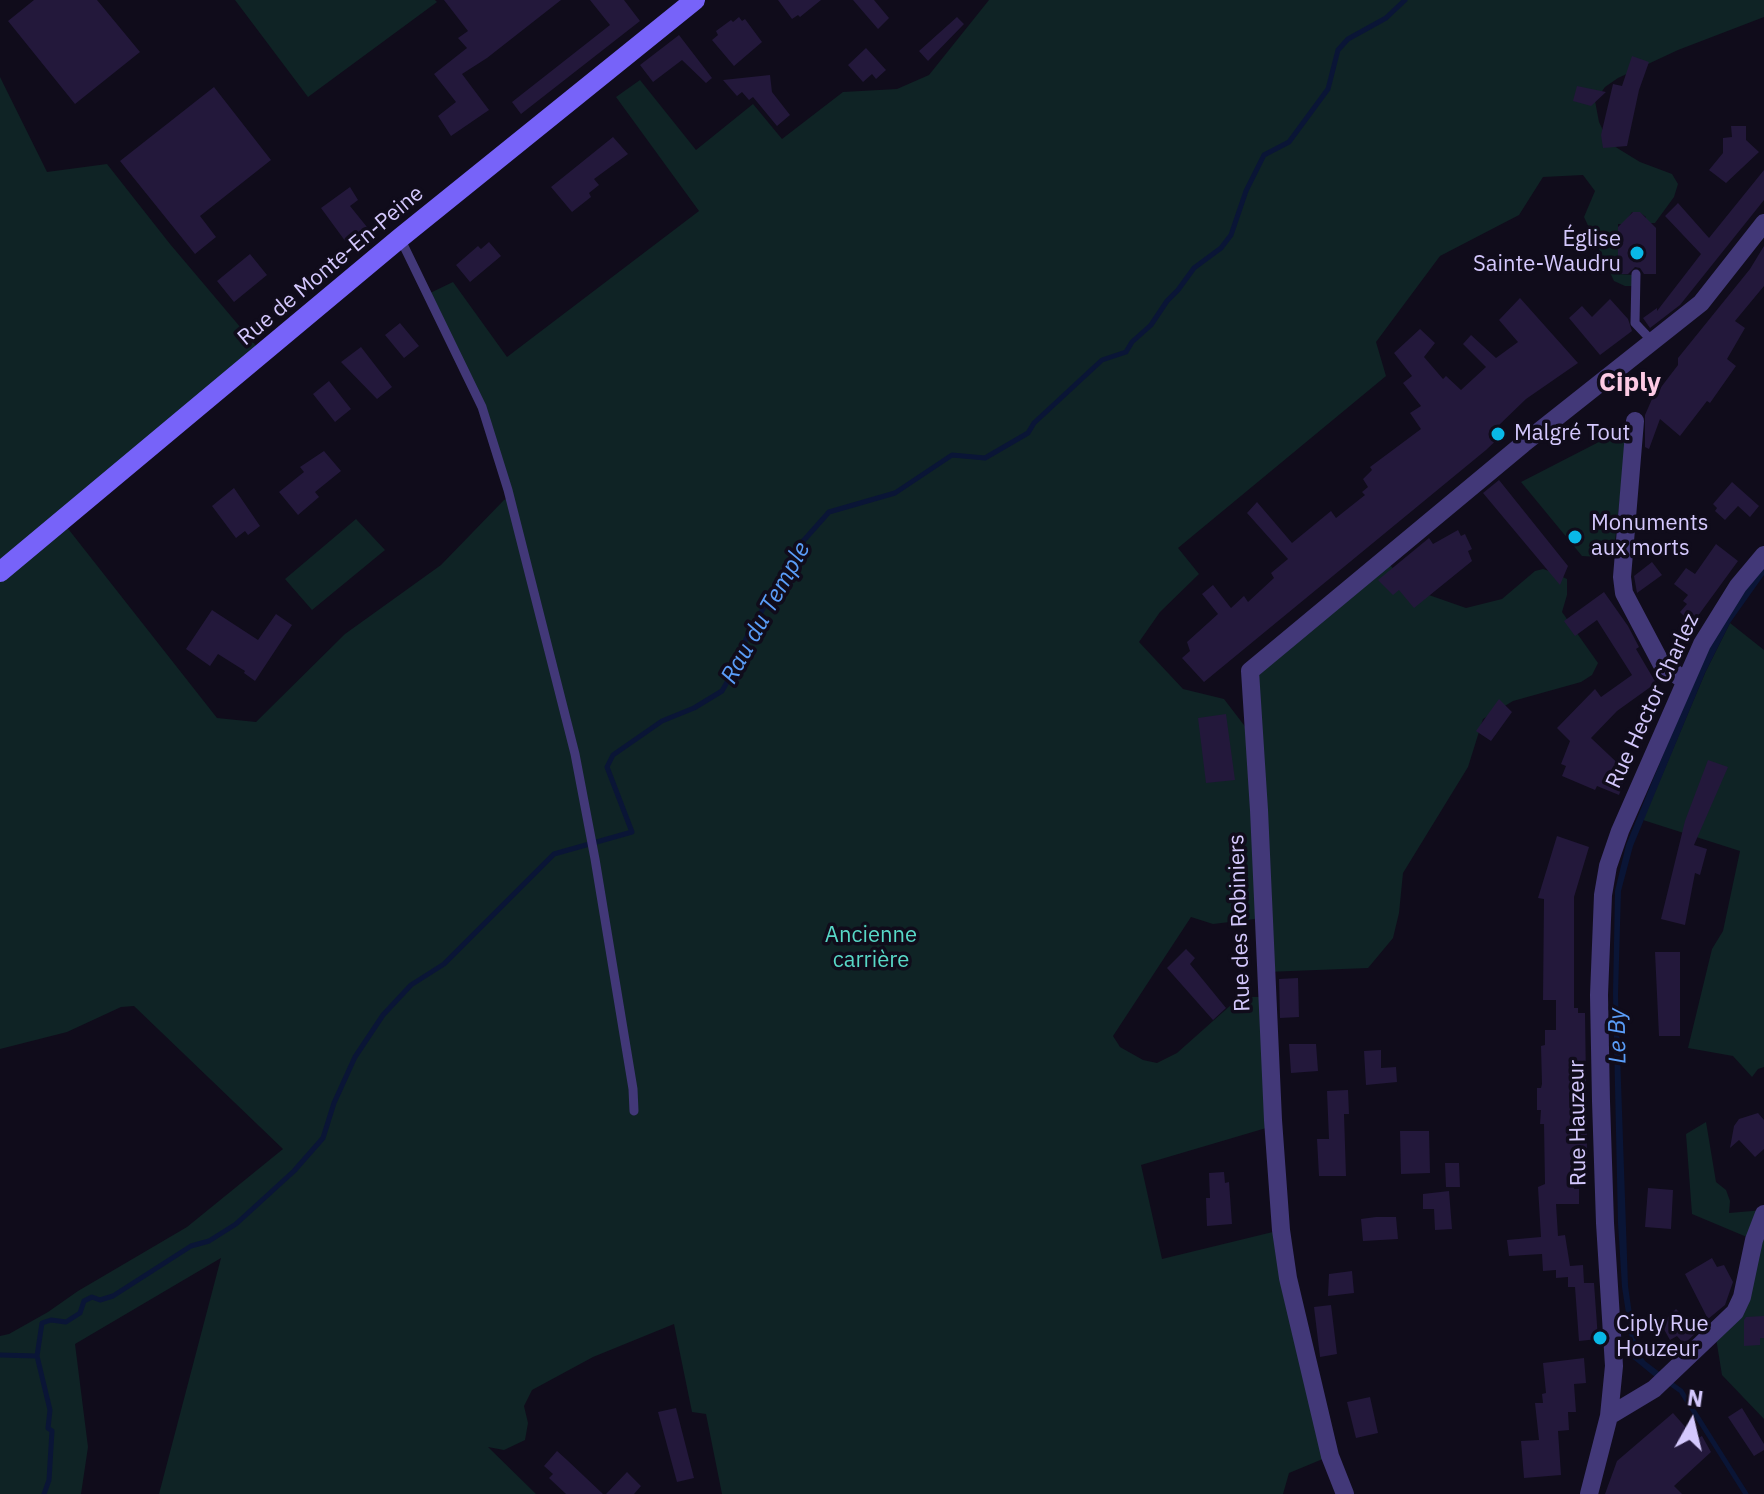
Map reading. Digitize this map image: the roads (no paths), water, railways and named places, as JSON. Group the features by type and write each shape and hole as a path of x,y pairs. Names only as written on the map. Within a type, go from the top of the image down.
{"main road":[{"name":"Rue de Monte-En-Peine","path":"0,572 400,238 695,0"}],"street":[{"path":"1652,341 1701,303 1764,223"},
{"name":"Rue des Robiniers","path":"1345,1494 1330,1456 1288,1278 1281,1230 1250,671 1502,461 1652,341"},
{"path":"1635,421 1622,577 1624,593 1661,663 1685,681"},
{"name":"Rue Hector Charlez","path":"1620,831 1702,644 1725,606 1764,555"},
{"name":"Rue Hauzeur","path":"1589,1494 1609,1416 1614,1366 1604,1192 1600,936 1605,880 1620,831"},
{"path":"1609,1416 1654,1389 1735,1312 1742,1297 1754,1240 1764,1214"}],"lane":[{"path":"400,238 482,407 500,458 562,699 595,859 634,1111"},
{"path":"1636,274 1635,323 1652,341"}],"water":[{"path":"1764,564 1764,575 1730,623 1705,673 1633,846 1621,891 1618,995 1628,1286 1637,1349 1645,1361 1666,1377 1661,1382 1633,1359 1622,1287 1613,994 1615,891 1626,845 1698,670 1719,628"}],"waterway":[{"name":"Rau du Temple","path":"0,1355 37,1356 42,1323 51,1320 66,1322 80,1313 84,1301 92,1297 100,1300 113,1296 191,1246 209,1241 236,1224 294,1171 323,1138 334,1103 355,1057 383,1015 411,985 444,964 554,854 632,832 607,767 613,755 662,721 694,708 722,691 739,661 746,639 797,548 829,512 895,493 952,455 985,458 1028,433 1034,423 1102,360 1126,352 1151,325 1194,268 1221,248 1231,235 1246,191 1264,155 1289,142 1328,89 1338,50 1348,39 1386,18 1405,0"},
{"path":"37,1356 50,1410 48,1428 52,1431 49,1480 44,1494"},
{"name":"Le By","path":"1667,1381 1681,1391 1746,1494"}],"place":[{"name":"Église Sainte-Waudru","path":"1637,253"},
{"name":"Malgré Tout","path":"1498,434"},
{"name":"Monuments aux morts","path":"1575,537"},
{"name":"Ciply Rue Houzeur","path":"1600,1338"}],"district":[{"name":"Ciply","path":"1630,383"}],"park label":[{"name":"Ancienne carrière","path":"871,948"}]}
